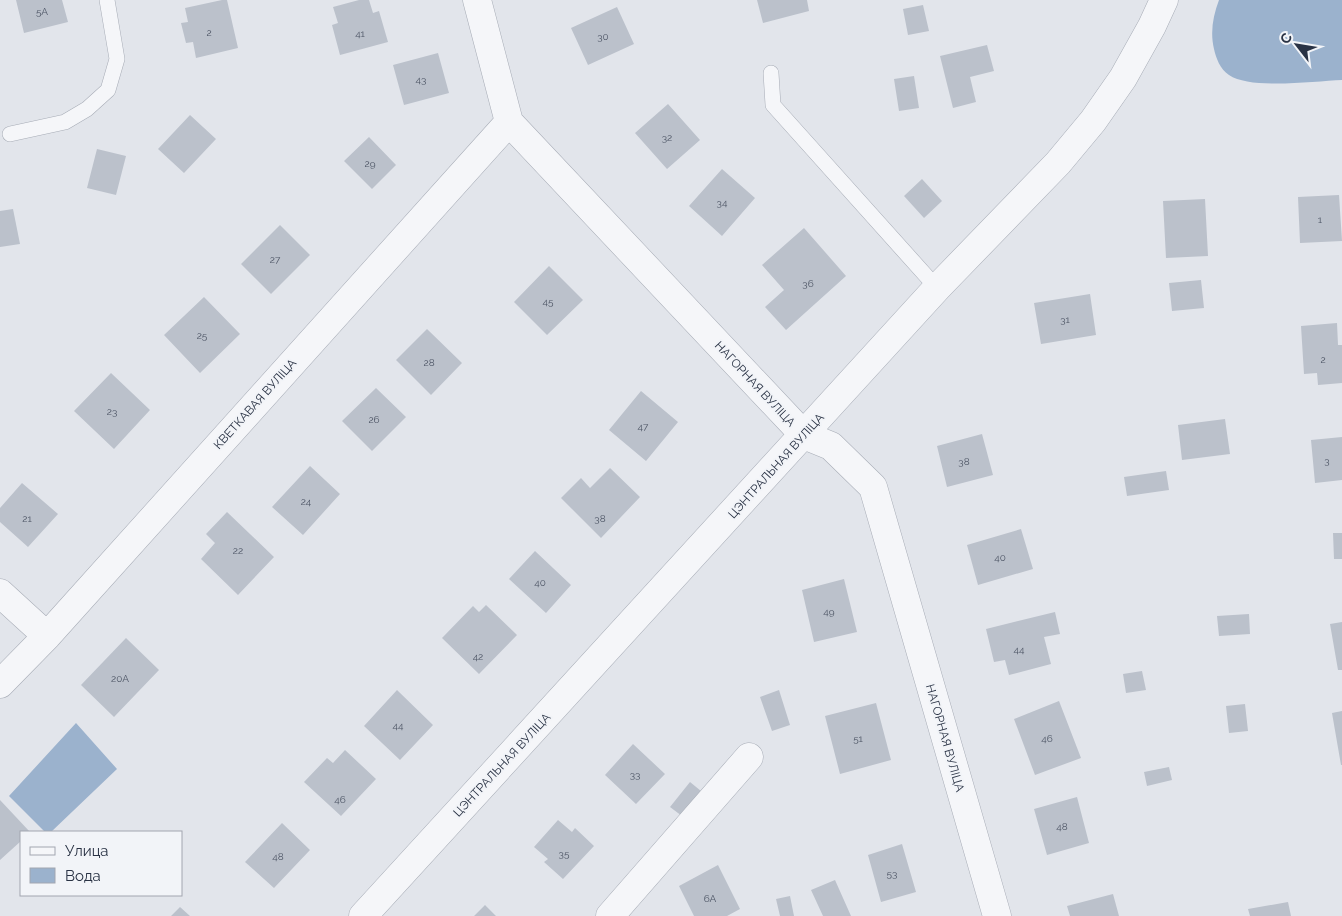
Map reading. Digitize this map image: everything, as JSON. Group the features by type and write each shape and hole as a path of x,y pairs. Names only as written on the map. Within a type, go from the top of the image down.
{"street":[{"name":"НАГОРНАЯ ВУЛІЦА","path":"477,0 509,122 804,435 831,446 873,487 997,916"},
{"name":"ЦЭНТРАЛЬНАЯ ВУЛІЦА","path":"363,916 937,288 1058,163 1094,121 1123,78 1164,0"},
{"name":"КВЕТКАВАЯ ВУЛІЦА","path":"0,684 47,636 509,122"},
{"path":"0,594 47,636"},
{"path":"610,916 749,756"}],"lane":[{"path":"10,134 65,122 87,108 108,90 117,59 107,0"},
{"path":"771,73 773,104 937,288"}],"water":[{"path":"1219,0 1342,0 1342,80 1267,83 1239,80 1229,75 1219,63 1212,36 1215,12"},
{"path":"76,723 117,769 52,831 44,831 9,796"}],"building":[{"path":"16,0 62,0 68,22 24,33"},
{"path":"227,0 238,48 196,58 193,42 186,43 181,23 188,22 185,8"},
{"path":"359,0 369,0 373,13 379,11 388,42 340,55 332,25 338,23 333,7"},
{"path":"757,0 807,0 809,11 763,23"},
{"path":"923,5 929,31 908,35 903,9"},
{"path":"617,7 634,44 588,65 571,28"},
{"path":"987,45 994,71 970,77 976,102 953,108 940,56"},
{"path":"438,53 449,93 404,105 393,65"},
{"path":"914,76 919,108 899,111 894,79"},
{"path":"668,104 700,140 667,169 635,133"},
{"path":"190,115 216,139 184,173 158,149"},
{"path":"369,137 396,165 372,189 344,161"},
{"path":"97,149 126,156 116,195 87,188"},
{"path":"722,169 755,198 722,236 689,206"},
{"path":"922,179 942,201 924,218 904,196"},
{"path":"1339,195 1342,241 1300,243 1298,197"},
{"path":"1205,199 1208,256 1166,258 1163,201"},
{"path":"13,209 20,244 0,247 0,211"},
{"path":"280,225 310,255 271,294 241,264"},
{"path":"804,228 846,276 786,330 765,307 784,290 762,265"},
{"path":"549,266 583,300 547,335 514,302"},
{"path":"1201,280 1204,308 1172,311 1169,283"},
{"path":"1090,294 1096,335 1041,344 1034,303"},
{"path":"204,297 240,334 200,373 164,335"},
{"path":"1337,323 1338,345 1342,345 1342,383 1318,385 1317,373 1304,374 1301,326"},
{"path":"427,329 462,363 431,395 396,360"},
{"path":"111,373 150,410 114,449 74,411"},
{"path":"376,388 406,417 372,451 342,421"},
{"path":"641,391 678,422 646,461 609,430"},
{"path":"1225,419 1230,454 1182,460 1178,425"},
{"path":"982,434 993,475 947,487 937,446"},
{"path":"1342,437 1342,480 1315,483 1311,440"},
{"path":"310,466 340,494 303,535 272,507"},
{"path":"610,468 640,497 601,538 561,498 581,478 590,488"},
{"path":"1166,471 1169,490 1127,496 1124,477"},
{"path":"22,483 58,514 28,547 0,522 0,508"},
{"path":"227,512 274,557 238,595 201,559 215,543 206,534"},
{"path":"1021,529 1033,569 978,585 967,545"},
{"path":"1333,533 1342,533 1342,559 1334,559"},
{"path":"535,551 571,585 546,613 509,579"},
{"path":"844,579 857,632 814,642 802,590"},
{"path":"486,605 517,635 479,674 442,638 473,606 479,612"},
{"path":"1055,612 1060,634 1044,637 1051,664 1009,675 1005,660 994,662 986,629"},
{"path":"1249,614 1250,634 1219,636 1217,616"},
{"path":"1342,622 1342,670 1338,670 1330,624"},
{"path":"126,638 159,670 114,717 81,685"},
{"path":"1142,671 1146,690 1126,693 1123,674"},
{"path":"397,690 433,725 400,760 364,726"},
{"path":"779,690 790,725 772,731 760,697"},
{"path":"1059,701 1081,758 1035,775 1014,719"},
{"path":"876,703 891,760 840,774 825,716"},
{"path":"1245,704 1248,731 1229,733 1226,706"},
{"path":"1342,711 1342,765 1341,765 1332,713"},
{"path":"633,744 665,774 636,804 605,775"},
{"path":"345,750 376,779 341,816 304,782 327,758 333,763"},
{"path":"1169,767 1172,780 1147,786 1144,772"},
{"path":"690,782 701,791 682,816 670,807"},
{"path":"1077,797 1089,843 1047,855 1034,809"},
{"path":"0,800 29,831 20,831 20,842 0,860"},
{"path":"558,820 572,832 575,828 594,846 563,879 544,862 548,859 534,847"},
{"path":"282,823 310,850 274,888 245,862"},
{"path":"902,844 916,892 881,902 868,855"},
{"path":"718,865 740,909 727,916 694,916 679,886"},
{"path":"835,880 851,916 823,916 811,890"},
{"path":"1113,894 1119,916 1070,916 1067,906"},
{"path":"790,896 794,916 780,916 776,899"},
{"path":"1288,902 1291,916 1250,916 1248,909"},
{"path":"485,905 496,916 474,916"},
{"path":"180,907 190,916 171,916"}]}
